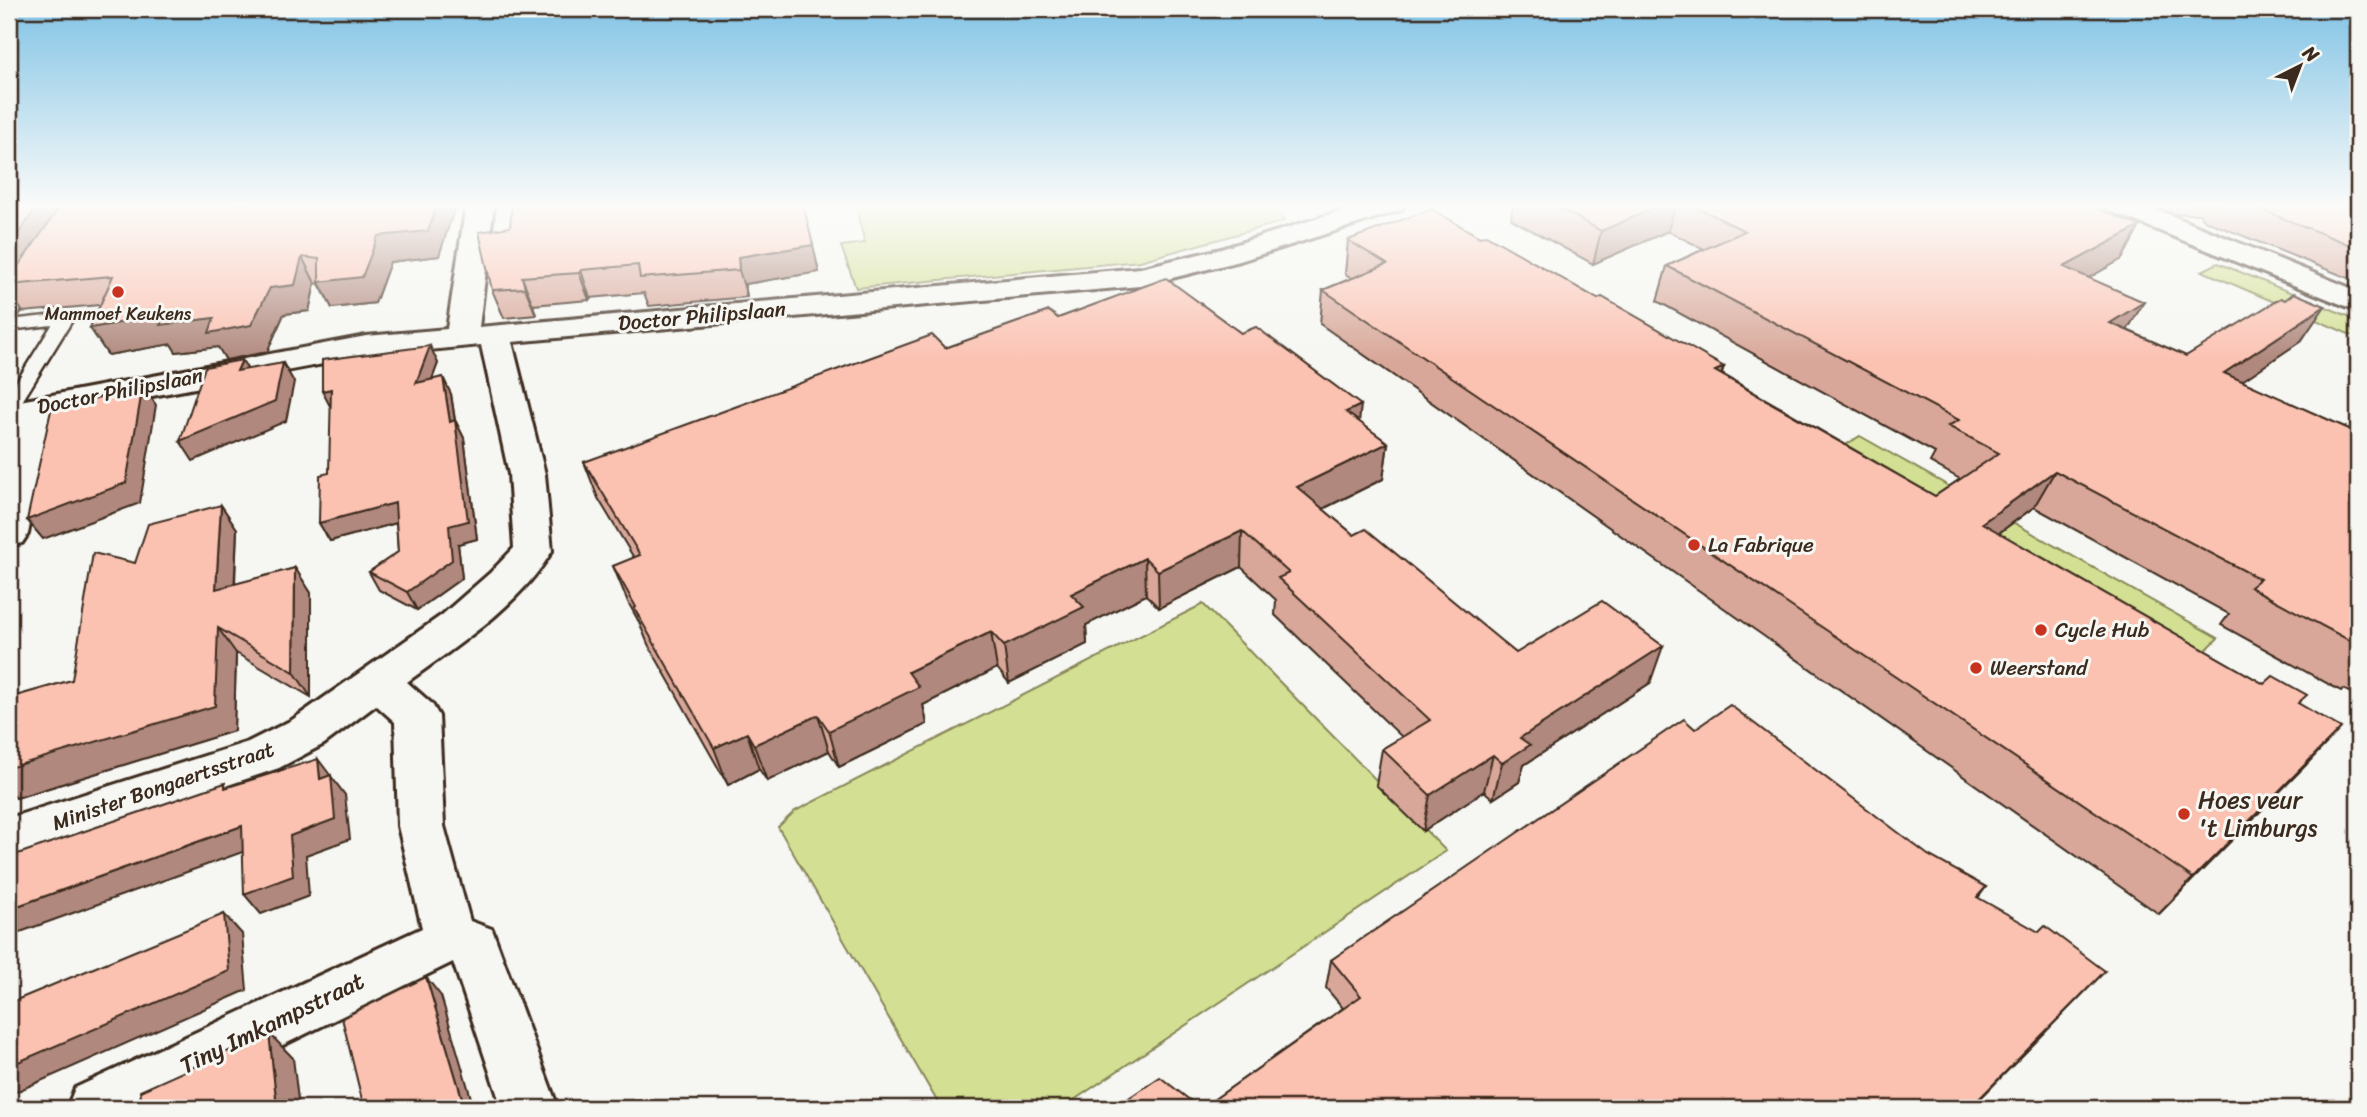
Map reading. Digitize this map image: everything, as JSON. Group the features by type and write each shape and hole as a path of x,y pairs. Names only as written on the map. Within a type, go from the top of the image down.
{"street":[{"name":"Minister Bongaertsstraat","path":"9,838 263,755 308,732 456,625 504,583 533,551 534,515 511,394 495,349 480,335 480,256"},
{"name":"Doctor Philipslaan","path":"18,409 366,346 1140,277 1222,256"},
{"path":"2246,256 2358,302"},
{"path":"9,534 18,409"},
{"path":"378,682 417,716 421,827 450,939 474,945 530,1108"},
{"name":"Tiny Imkampstraat","path":"95,1108 450,939"}],"lane":[{"path":"9,315 44,263"},
{"path":"9,324 65,319 18,409"}],"green space":[{"path":"845,256 1158,256 1140,261 856,288"},
{"path":"2218,263 2358,320 2358,338 2202,271"},
{"path":"1860,436 2218,638 2200,656 1841,448"},
{"path":"1203,604 1446,851 1062,1108 941,1108 778,827 795,811"}],"building":[{"path":"25,256 370,256 362,277 319,282 319,259 302,257 295,285 270,288 251,325 209,333 214,318 160,325 165,315 90,328 113,276 9,285 9,279"},
{"path":"484,256 743,256 738,257 739,270 640,278 638,265 522,277 525,288 492,290"},
{"path":"1374,256 1523,256 1598,299 1602,297 1724,367 1715,371 1935,496 1999,453 1948,426 1959,420 1667,266 1689,256 2084,256 2064,267 2144,302 2110,323 2186,356 2281,298 2285,300 2294,293 2325,306 2224,373 2358,433 2358,645 2250,587 2260,579 2055,471 1982,523 2264,684 2273,676 2307,695 2298,703 2341,728 2193,878 1323,290 1387,264"},
{"path":"1166,278 1241,333 1256,327 1361,405 1346,412 1388,443 1297,487 1354,535 1366,529 1516,653 1602,601 1663,646 1520,738 1530,745 1502,763 1493,755 1430,795 1382,749 1430,720 1278,578 1289,573 1242,531 1158,571 1145,558 1071,594 1084,607 1004,646 991,632 908,672 919,687 829,731 818,715 754,745 747,733 714,748 613,566 640,555 584,462 932,335 945,348 1049,311 1058,318"},
{"path":"430,346 416,383 443,377 450,422 455,420 468,521 449,526 452,560 407,592 369,572 398,552 395,503 319,523 320,475 329,473 331,389 322,391 322,360"},
{"path":"242,360 237,371 283,363 275,401 180,441 205,367"},
{"path":"143,386 126,483 27,520 51,410"},
{"path":"221,505 216,589 295,568 294,672 218,628 215,706 9,768 9,698 72,680 93,553 135,563 148,524"},
{"path":"1730,705 1928,855 1986,887 1977,897 2039,932 2045,926 2105,971 1970,1108 1202,1108 1361,996 1331,960 1684,719 1695,729"},
{"path":"318,759 320,779 331,775 335,819 290,836 293,876 244,894 242,826 9,909 9,857 225,783 225,788"},
{"path":"224,914 229,971 9,1066 9,1003"},
{"path":"426,977 465,1108 364,1108 342,1018"},
{"path":"269,1033 277,1108 118,1108 141,1098 140,1091"},
{"path":"1160,1077 1200,1108 1114,1108"}],"place":[{"name":"Mammoet Keukens","path":"118,292"},
{"name":"La Fabrique","path":"1694,545"},
{"name":"Cycle Hub","path":"2041,630"},
{"name":"Weerstand","path":"1976,668"},
{"name":"Hoes veur 't Limburgs","path":"2184,814"}]}
